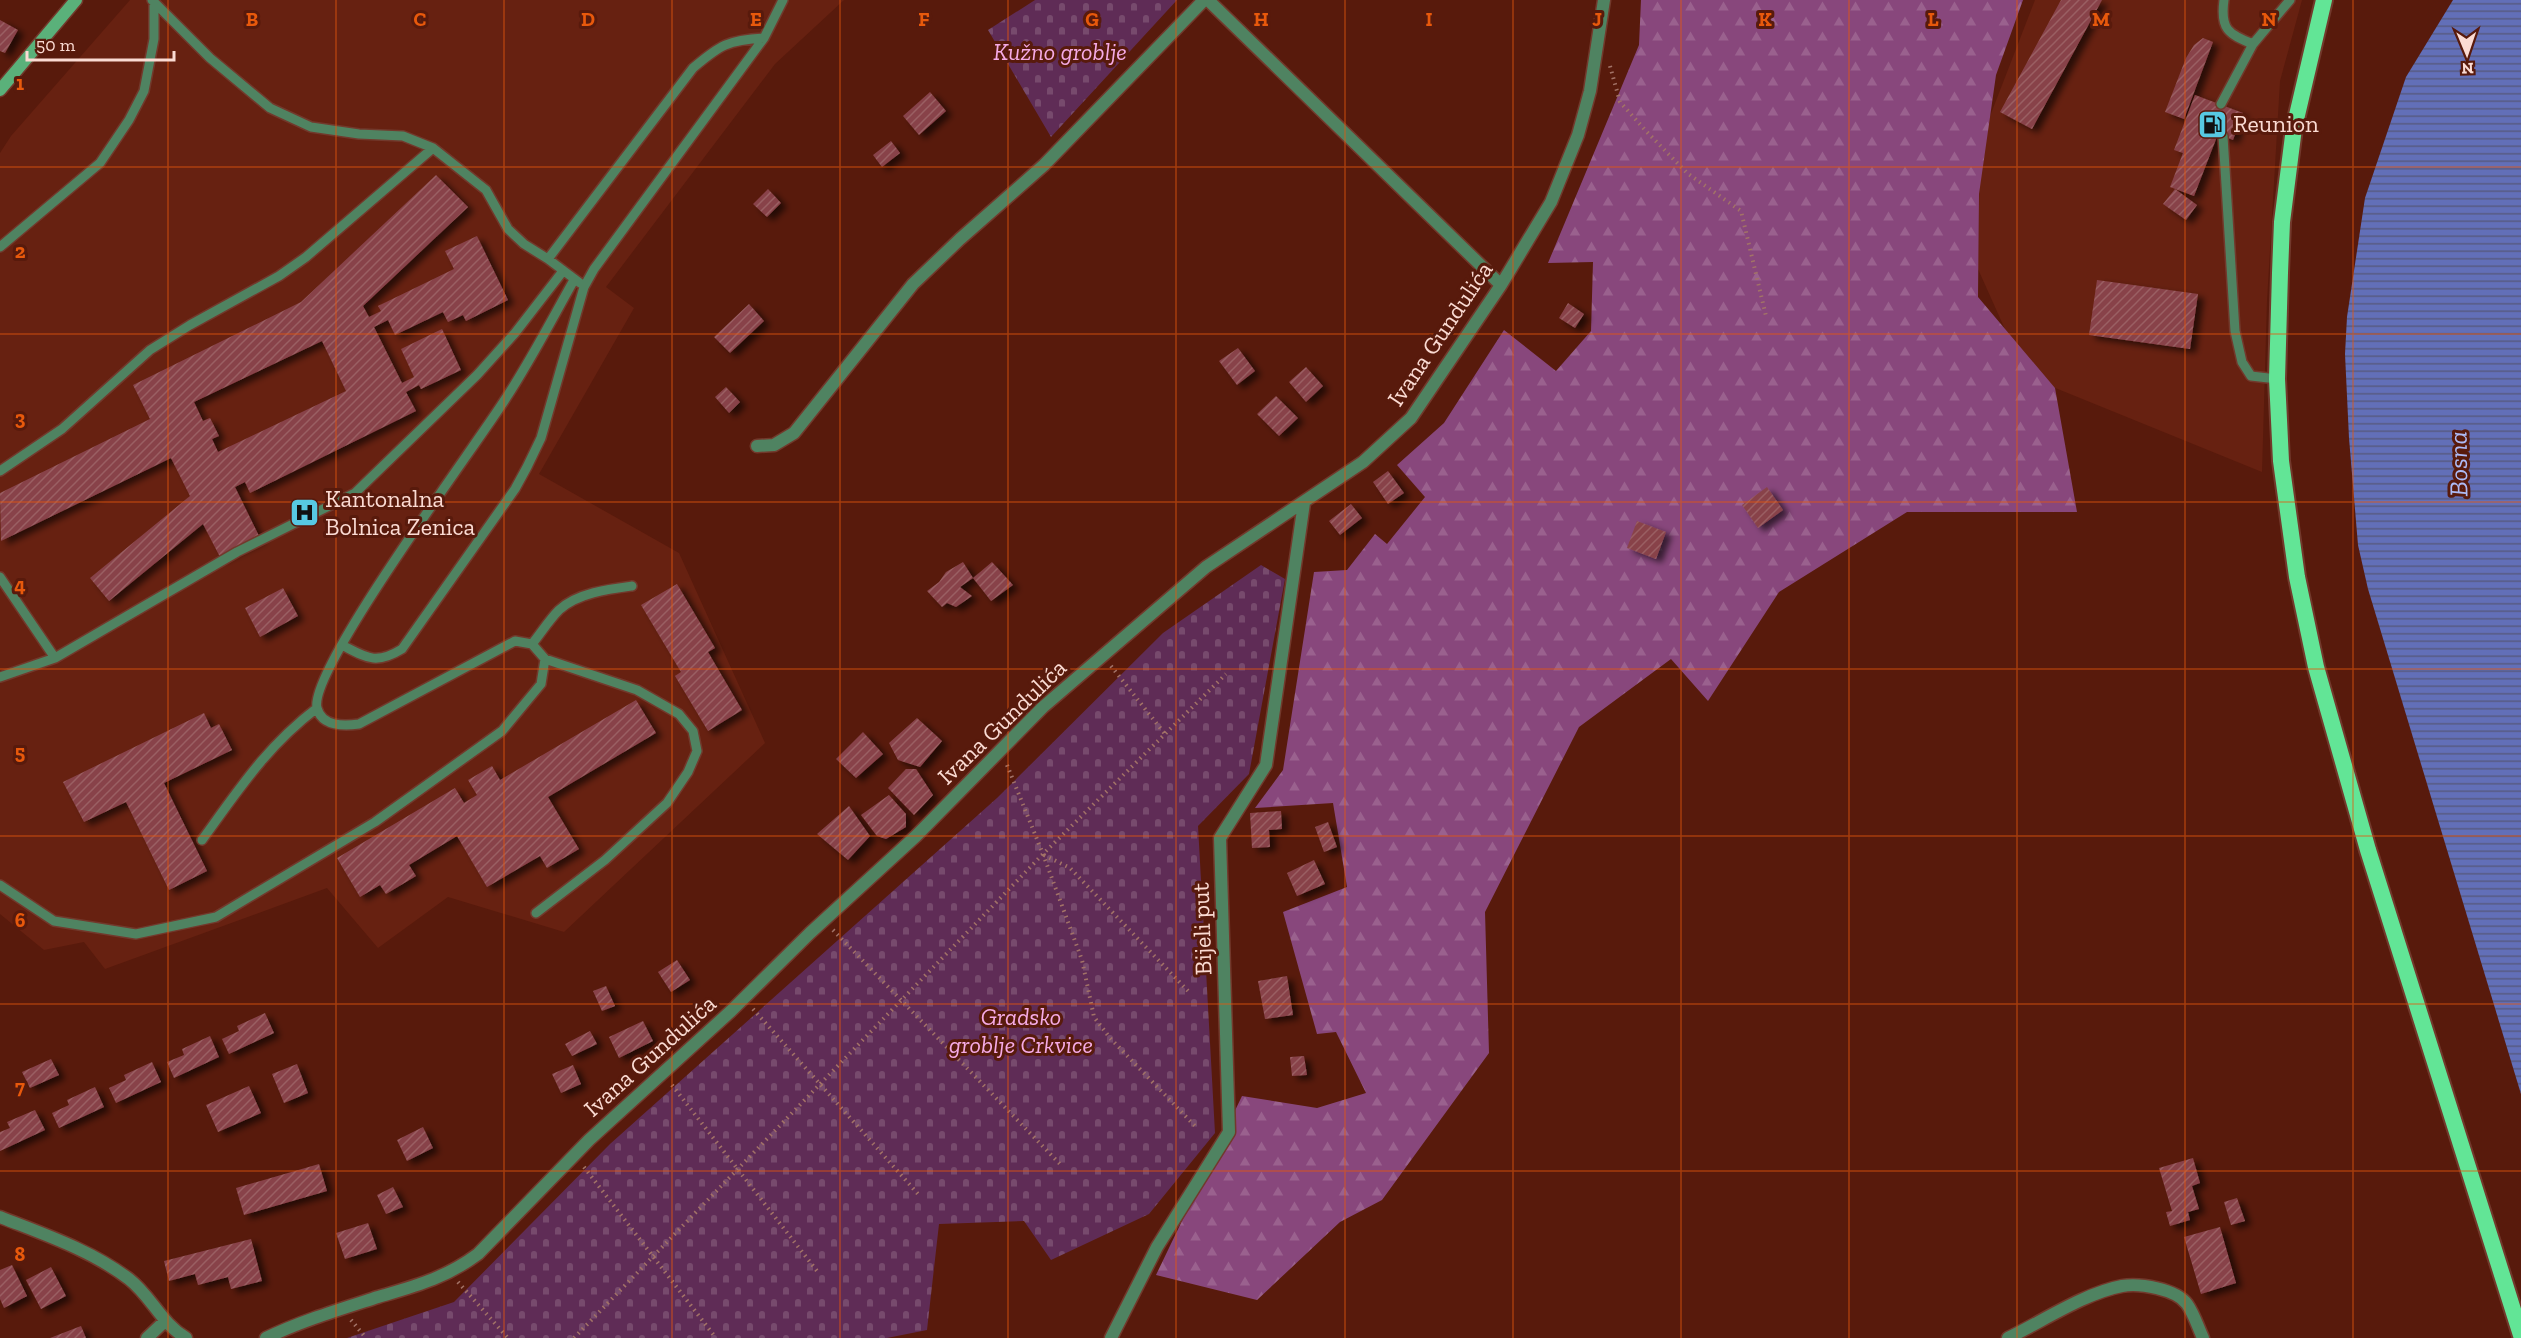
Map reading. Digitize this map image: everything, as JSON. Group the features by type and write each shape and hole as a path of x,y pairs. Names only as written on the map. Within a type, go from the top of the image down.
{"highway":[{"path":"2324,0 2294,128 2282,222 2277,379 2282,461 2296,566 2304,618 2316,666 2368,850 2521,1335"}],"main road":[{"path":"0,90 76,0"}],"street":[{"path":"757,446 774,445 794,433 913,284 1044,165 1206,0 1500,285"},
{"name":"Ivana Gundulića","path":"266,1338 341,1310 433,1280 450,1273 478,1254 574,1155 744,999 916,836 1043,707 1206,567 1363,462 1411,418 1500,285 1551,202 1578,135 1590,90 1604,0"},
{"name":"Bijeli put","path":"1111,1338 1157,1247 1229,1132 1220,837 1266,765 1304,503"},
{"path":"0,1216 112,1267 131,1280 165,1321 186,1338"},
{"path":"2008,1338 2092,1296 2124,1285 2170,1291 2186,1303 2203,1338"},
{"path":"147,1338 165,1321"}],"lane":[{"path":"342,645 369,659 387,658 402,650 515,489 541,438 584,286 764,38 783,0"},
{"path":"2224,0 2222,12 2225,28 2234,37 2253,44"},
{"path":"2221,104 2253,44 2290,0"},
{"path":"153,2 210,58 270,108 311,127 359,134 403,136 433,148 486,190 508,229 524,244 584,286"},
{"path":"0,247 100,163 129,120 144,91 156,22 153,2"},
{"path":"548,259 693,68 717,47 742,39 764,38"},
{"path":"2223,136 2235,331 2242,362 2251,376 2277,379"},
{"path":"0,471 62,429 150,350 279,276 306,257 433,148"},
{"path":"0,677 55,658 237,552 355,494 477,375 563,271"},
{"path":"536,912 605,860 667,803 688,772 697,751 693,731 679,714 637,690 545,659 532,644 515,641 359,724 340,727 325,720 317,708 319,691 342,645 403,546 507,398 574,280"},
{"path":"0,577 55,658"},
{"path":"532,644 561,609 585,596 609,588 632,586"},
{"path":"0,885 54,921 136,934 216,917 375,822 502,730 541,684 545,659"},
{"path":"202,840 266,753 291,728 317,708"}],"path":[{"path":"1609,61 1620,102 1687,173 1742,211 1766,316"},
{"path":"1102,655 1166,734"},
{"path":"574,1338 1043,855 1226,674"},
{"path":"1000,750 1043,855 1082,960 1094,1017 1110,1038 1195,1126"},
{"path":"1043,855 1070,868 1188,991"},
{"path":"824,921 1060,1164"},
{"path":"744,999 918,1194"},
{"path":"662,1073 817,1271"},
{"path":"574,1155 716,1338"},
{"path":"450,1273 508,1338"},
{"path":"341,1310 366,1338"}],"shaded area":[{"name":"Kantonalna Bolnica Zenica","path":"130,0 844,0 775,64 606,287 634,308 539,474 679,553 765,743 564,932 448,897 378,948 327,888 105,969 84,942 44,950 0,914 0,153 11,136"},
{"path":"2035,0 2302,0 2280,81 2267,301 2262,472 2026,376 1978,269 1980,142"}],"green space":[{"name":"Kužno groblje","path":"1035,0 1177,0 1051,137 988,30"},
{"path":"1641,0 2023,0 1996,75 1979,194 1978,297 2055,388 2077,512 1907,512 1779,592 1708,701 1671,659 1579,727 1485,912 1489,1053 1382,1200 1340,1222 1257,1300 1156,1275 1242,1096 1317,1108 1366,1093 1336,1032 1317,1034 1283,912 1347,887 1333,803 1255,808 1283,770 1314,572 1347,570 1375,534 1387,544 1425,497 1397,465 1444,423 1504,330 1556,371 1591,331 1593,262 1548,263 1639,45"},
{"name":"Gradsko groblje Crkvice","path":"1261,565 1285,579 1249,774 1198,826 1215,1133 1149,1214 1051,1260 1024,1221 939,1224 927,1330 887,1338 347,1338 454,1302 610,1144 997,798 1163,633"}],"water":[{"name":"Bosna","path":"2453,0 2521,0 2521,1094 2368,589 2358,545 2349,438 2345,354 2347,317 2365,198 2406,77"}],"building":[{"path":"2061,0 2102,0 2032,129 2000,112"},
{"path":"0,20 18,30 5,53 0,51"},
{"path":"2203,38 2213,42 2184,119 2165,112 2186,58 2194,45"},
{"path":"930,92 946,111 919,135 903,116"},
{"name":"Reunion","path":"2195,95 2243,113 2233,140 2218,134 2194,196 2170,187 2183,153 2174,150"},
{"path":"891,141 900,153 882,167 873,155"},
{"path":"436,175 468,207 363,306 369,317 381,311 378,306 454,269 445,251 477,236 508,300 466,321 463,315 448,322 443,312 395,335 388,320 374,327 402,383 414,377 401,349 442,329 461,370 421,389 419,385 406,392 416,411 250,493 245,482 235,487 260,538 220,557 203,524 109,601 90,578 190,496 171,458 1,541 0,493 150,419 133,385 301,302","holes":["322,341 346,391 218,452 212,439 219,436 210,418 203,421 194,402"]},
{"path":"768,189 781,203 767,217 753,204"},
{"path":"2175,189 2197,205 2186,220 2163,204"},
{"path":"2097,280 2198,294 2190,349 2089,335"},
{"path":"1568,303 1584,314 1575,328 1559,318"},
{"path":"749,304 764,321 730,353 714,337"},
{"path":"1238,348 1255,371 1237,385 1219,361"},
{"path":"1306,367 1323,386 1306,402 1289,382"},
{"path":"726,387 740,402 729,413 715,397"},
{"path":"1276,396 1298,418 1279,436 1257,414"},
{"path":"1388,471 1404,493 1388,504 1373,482"},
{"path":"1767,487 1783,510 1758,528 1742,505"},
{"path":"1351,504 1362,518 1340,535 1329,521"},
{"path":"1637,521 1666,532 1656,559 1627,548"},
{"path":"963,562 973,578 960,587 972,596 956,607 947,603 942,607 927,591 939,582 946,572"},
{"path":"992,562 1013,585 991,601 973,578"},
{"path":"677,584 715,648 708,652 742,710 708,731 675,676 681,672 641,605"},
{"path":"283,588 298,616 260,637 245,608"},
{"path":"636,700 656,733 548,797 579,849 547,868 540,856 487,887 457,836 409,865 416,876 386,894 380,885 360,897 337,858 455,788 464,803 477,795 468,780 492,766 500,780"},
{"path":"204,713 211,728 219,724 232,750 164,783 207,871 169,890 126,802 84,822 63,782"},
{"path":"917,718 942,741 920,767 898,760 889,743"},
{"path":"863,732 883,754 856,778 836,759"},
{"path":"906,769 916,769 933,795 914,815 888,788"},
{"path":"889,795 906,814 906,827 886,839 877,836 861,815"},
{"path":"849,806 870,836 848,860 817,834"},
{"path":"1281,811 1282,829 1269,830 1270,847 1252,848 1250,813"},
{"path":"1328,822 1337,847 1324,852 1315,827"},
{"path":"1314,860 1325,884 1297,896 1287,873"},
{"path":"677,960 690,980 671,992 658,972"},
{"path":"1287,976 1293,1015 1265,1019 1258,981"},
{"path":"606,986 615,1006 602,1011 593,991"},
{"path":"265,1013 274,1033 229,1054 222,1039 239,1031 237,1026"},
{"path":"643,1021 653,1041 619,1058 609,1037"},
{"path":"590,1031 597,1044 572,1056 565,1044"},
{"path":"210,1036 219,1057 174,1078 167,1062 184,1055 182,1049"},
{"path":"1304,1056 1307,1075 1292,1076 1290,1057"},
{"path":"51,1059 59,1075 30,1088 22,1072"},
{"path":"152,1062 161,1082 116,1103 109,1088 126,1080 124,1075"},
{"path":"297,1064 308,1093 284,1103 272,1074"},
{"path":"573,1065 581,1084 561,1093 552,1074"},
{"path":"249,1086 261,1113 218,1132 206,1105"},
{"path":"95,1087 104,1107 59,1128 52,1113 69,1105 67,1100"},
{"path":"35,1110 45,1130 0,1151 0,1132 10,1128 7,1122"},
{"path":"423,1127 433,1148 407,1161 397,1140"},
{"path":"2193,1158 2200,1183 2192,1186 2199,1209 2188,1212 2190,1220 2170,1226 2166,1212 2172,1211 2159,1168"},
{"path":"319,1164 327,1191 244,1215 236,1188"},
{"path":"393,1187 403,1207 386,1214 377,1195"},
{"path":"2237,1198 2245,1221 2231,1225 2224,1202"},
{"path":"368,1223 377,1249 345,1259 336,1233"},
{"path":"2220,1227 2236,1283 2201,1294 2184,1237"},
{"path":"251,1239 262,1281 231,1289 228,1277 198,1285 195,1274 169,1281 164,1261"},
{"path":"12,1265 27,1296 4,1308 0,1299 0,1270"},
{"path":"51,1267 66,1296 41,1309 26,1280"},
{"path":"81,1326 86,1338 50,1338"}],"place":[{"name":"Reunion","path":"2212,124"},
{"name":"Kantonalna Bolnica Zenica","path":"304,513"}]}
